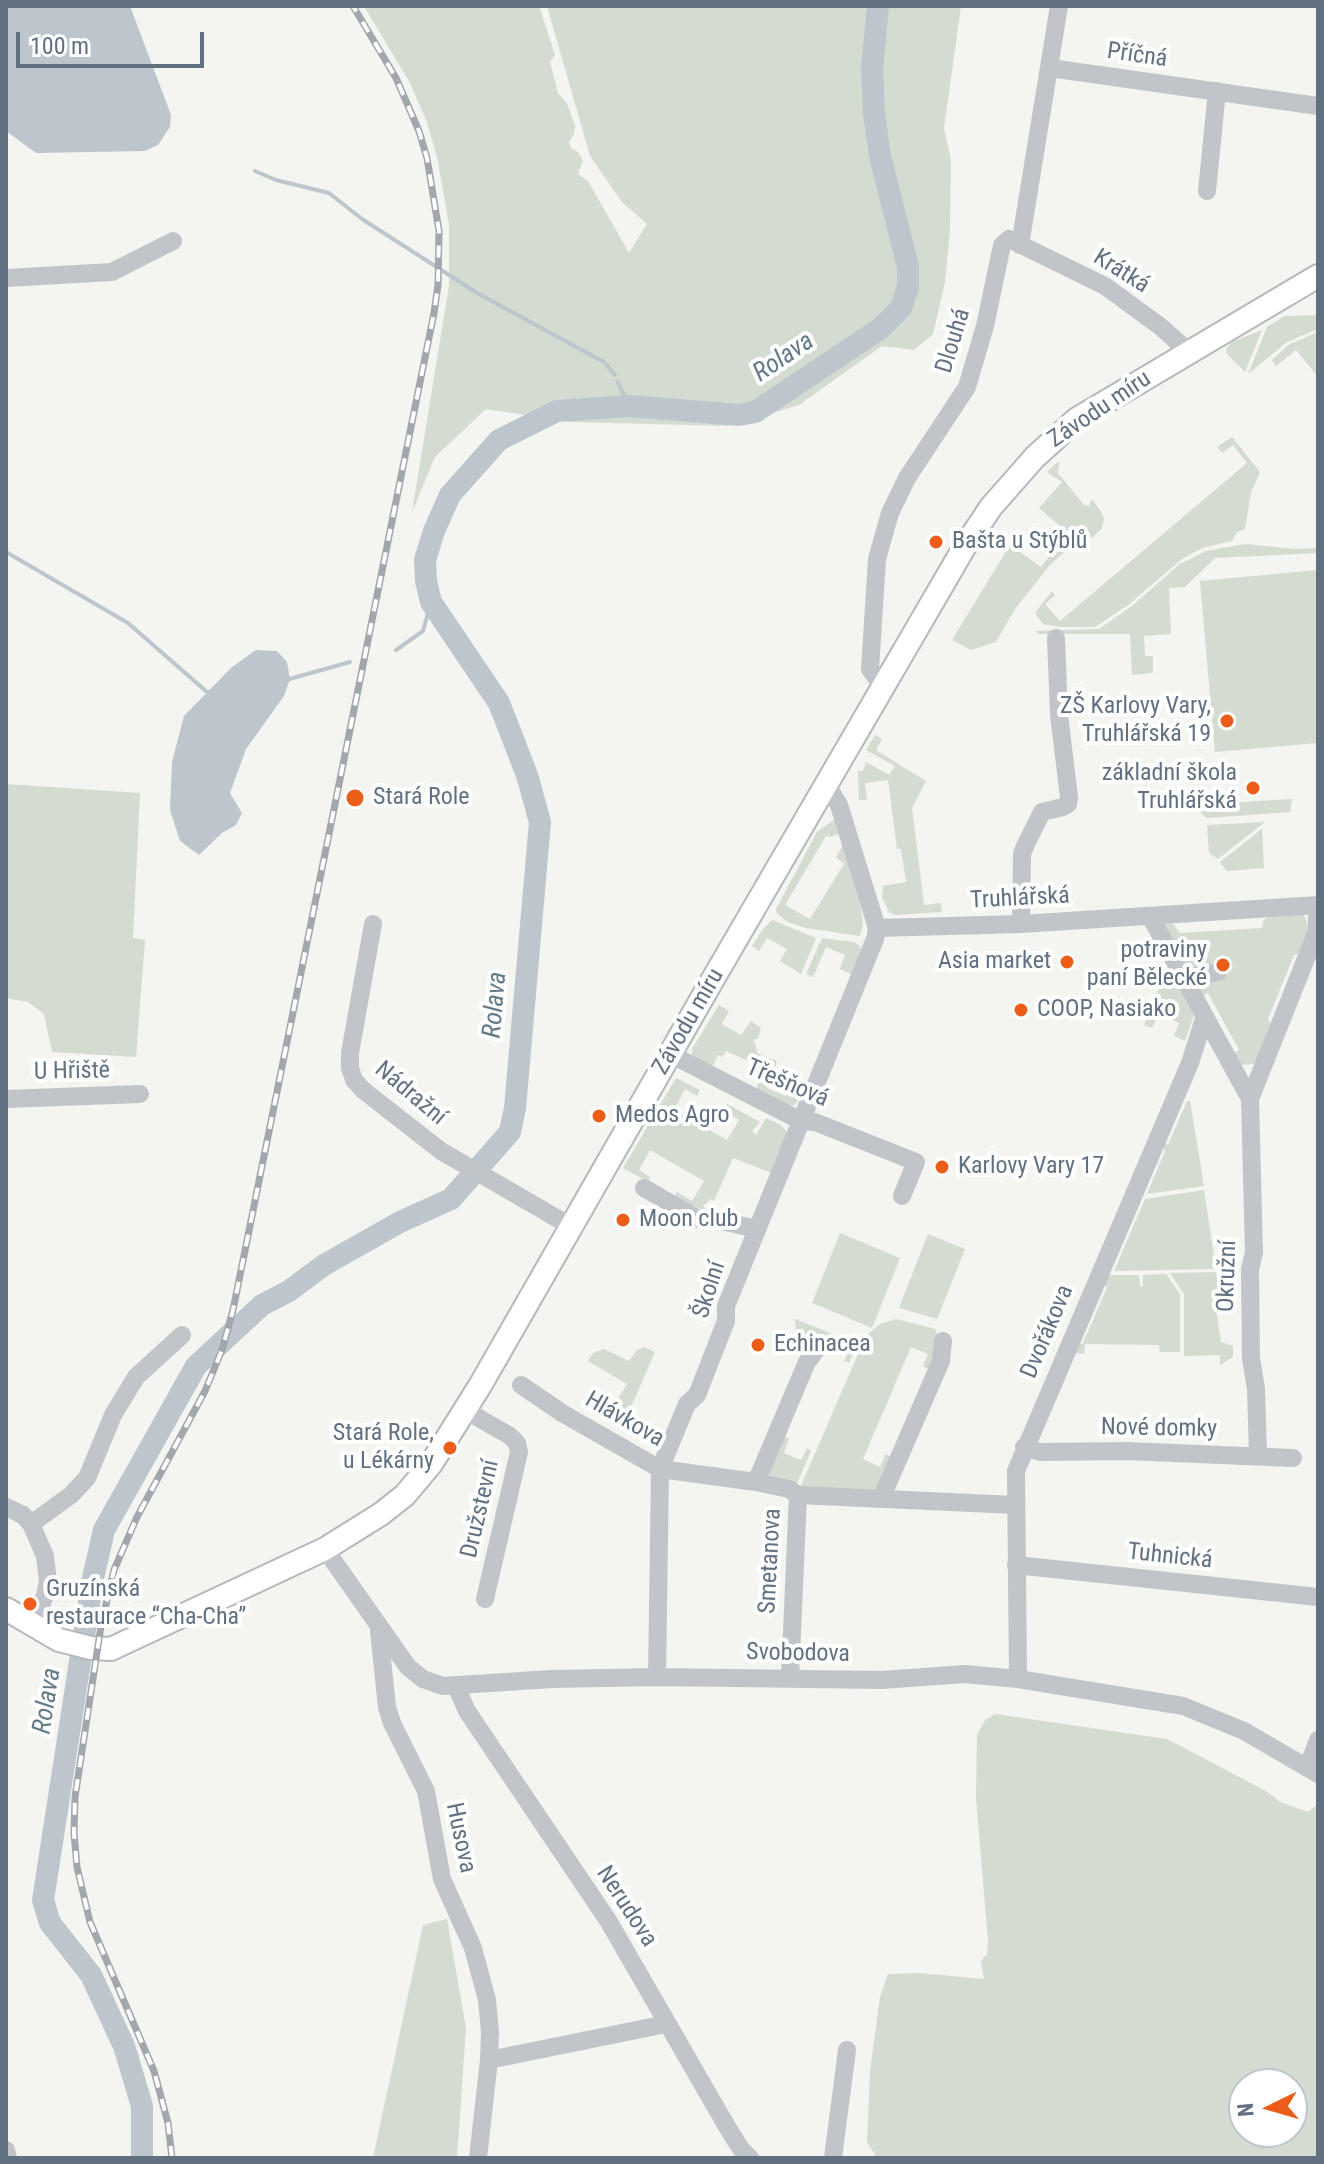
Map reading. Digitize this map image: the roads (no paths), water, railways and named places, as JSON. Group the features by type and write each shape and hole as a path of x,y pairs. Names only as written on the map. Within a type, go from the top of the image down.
{"main road":[{"name":"Závodu míru","path":"7,1611 59,1640 91,1648 111,1649 325,1549 405,1495 431,1464 465,1410 976,528 1021,471 1077,419 1318,276"}],"street":[{"path":"1020,245 1059,6"},
{"name":"Příčná","path":"1050,68 1318,106"},
{"path":"1207,191 1217,91"},
{"name":"Dlouhá","path":"883,687 871,672 870,665 877,559 890,513 907,478 967,387 985,326 1002,245 1009,239 1020,245"},
{"path":"6,278 112,272 173,241"},
{"name":"Krátká","path":"1020,245 1105,286 1189,352"},
{"path":"1021,924 1022,854 1025,846 1042,812 1063,807 1068,804 1069,797 1059,715 1056,638"},
{"path":"827,785 839,805 877,928"},
{"path":"1250,1099 1317,931 1317,905"},
{"name":"Truhlářská","path":"877,928 1021,924 1317,905"},
{"path":"1150,916 1250,1099"},
{"name":"Nádražní","path":"373,924 350,1053 354,1080 441,1151 572,1227"},
{"name":"Školní","path":"657,1677 660,1469 687,1404 697,1395 726,1321 726,1306 877,928"},
{"path":"1183,979 1218,972"},
{"name":"Dvořákova","path":"1018,1679 1016,1471 1190,1063 1204,1019"},
{"name":"Třešňová","path":"670,1054 801,1121 815,1122 916,1162 902,1196"},
{"path":"1235,1070 1263,1067"},
{"name":"U Hřiště","path":"6,1099 140,1094"},
{"name":"Okružní","path":"1250,1099 1254,1253 1250,1269 1251,1358 1256,1389 1258,1455"},
{"path":"644,1188 698,1219 708,1218 757,1229"},
{"path":"31,1524 71,1495 87,1478 113,1415 136,1377 182,1335"},
{"path":"881,1499 941,1361 943,1341"},
{"path":"756,1482 807,1362 821,1344"},
{"name":"Hlávkova","path":"521,1385 562,1413 660,1469 756,1482 789,1489 798,1495 1015,1505"},
{"name":"Družstevní","path":"465,1410 510,1436 517,1443 519,1452 485,1599"},
{"name":"Nové domky","path":"1024,1447 1040,1452 1126,1451 1293,1458"},
{"name":"Smetanova","path":"790,1678 798,1495"},
{"path":"6,1507 23,1515 31,1524 45,1556 48,1582 33,1626"},
{"name":"Svobodova","path":"325,1549 379,1628 416,1674 432,1683 456,1686 552,1679 657,1677 882,1680 965,1674 1018,1679 1183,1706 1244,1731 1313,1770"},
{"name":"Tuhnická","path":"1016,1565 1318,1597"},
{"name":"Husova","path":"379,1628 387,1707 426,1791 442,1879 473,1948 487,2000 489,2060 478,2158"},
{"name":"Nerudova","path":"456,1686 467,1711 634,1962 666,2024 741,2149 750,2158"},
{"path":"1313,1770 1318,1740"},
{"path":"489,2060 666,2024"},
{"path":"833,2158 847,2050"},
{"path":"726,2125 734,2158"},
{"path":"6,2150 8,2158"}],"waterway":[{"name":"Rolava","path":"142,2158 142,2106 124,2046 91,1975 50,1923 43,1900 93,1578 104,1530 196,1366 262,1305 400,1222 451,1199 510,1132 515,1108 540,822 527,775 499,703 431,602 425,560 434,531 450,495 499,440 557,411 629,406 739,415 755,412 881,328 901,308 908,287 908,267 880,156 874,113 872,69 878,6"},
{"path":"255,171 276,180 329,193 362,219 477,293 604,362 615,375"},
{"path":"618,382 629,406"},
{"path":"6,552 128,623 210,692"},
{"path":"396,650 423,631 431,602"},
{"path":"286,680 350,662"}],"railway":[{"path":"172,2158 168,2123 154,2071 90,1922 77,1867 75,1797 101,1626 114,1570 137,1517 205,1391 222,1350 233,1310 434,313 439,231 427,158 396,78 353,6"}],"place":[{"name":"Bašta u Stýblů","path":"936,542"},
{"name":"ZŠ Karlovy Vary, Truhlářská 19","path":"1227,721"},
{"name":"základní škola Truhlářská","path":"1253,788"},
{"name":"Stará Role","path":"355,798"},
{"name":"Asia market","path":"1067,962"},
{"name":"potraviny paní Bělecké","path":"1223,965"},
{"name":"COOP, Nasiako","path":"1021,1010"},
{"name":"Medos Agro","path":"599,1116"},
{"name":"Karlovy Vary 17","path":"942,1167"},
{"name":"Moon club","path":"623,1220"},
{"name":"Echinacea","path":"758,1345"},
{"name":"Stará Role, u Lékárny","path":"450,1448"},
{"name":"Gruzínská restaurace “Cha-Cha”","path":"30,1604"}]}
